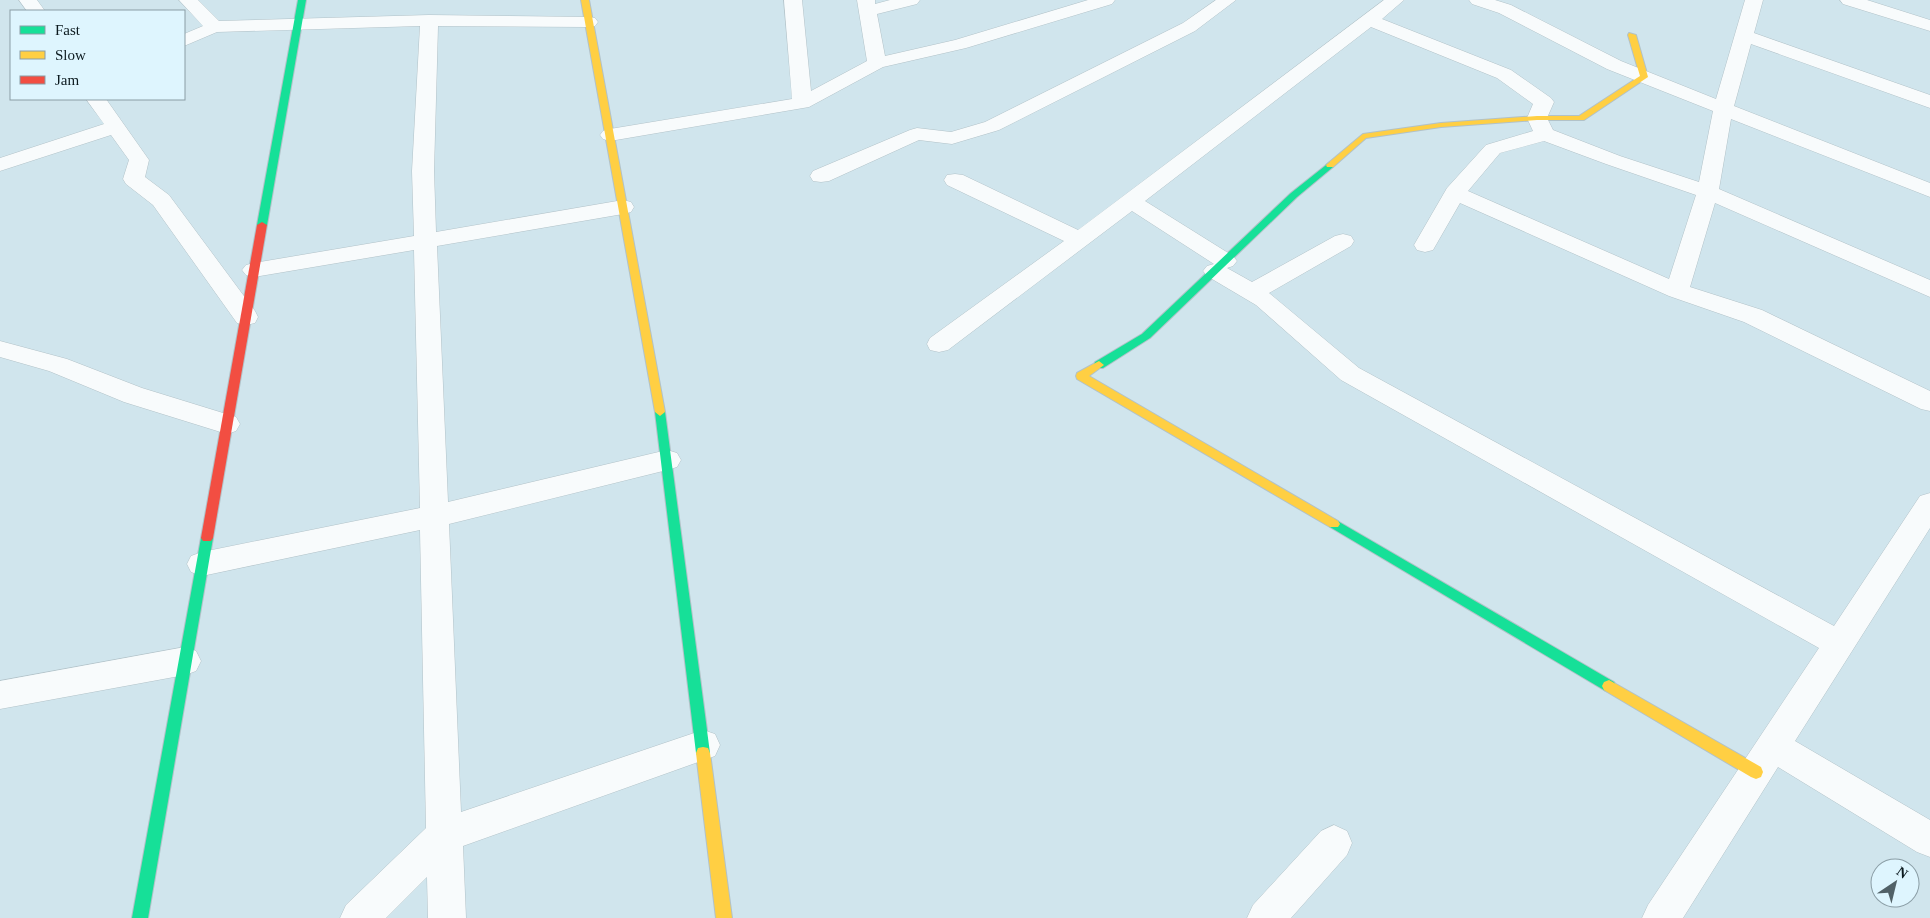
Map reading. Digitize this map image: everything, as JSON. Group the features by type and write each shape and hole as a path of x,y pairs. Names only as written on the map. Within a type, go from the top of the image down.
{"street":[{"path":"188,0 214,27"},
{"path":"140,918 302,0"},
{"path":"447,918 423,171 441,20 450,0"},
{"path":"585,0 660,409 724,918"},
{"path":"793,0 802,103"},
{"path":"877,63 867,6 911,0"},
{"path":"610,135 802,103 877,63 960,44 1106,0"},
{"path":"821,176 917,134 952,138 992,126 1189,27 1227,0"},
{"path":"938,344 1014,290 1395,0"},
{"path":"1478,0 1505,10 1614,65 1930,192"},
{"path":"1677,291 1708,192 1723,109 1754,0"},
{"path":"1849,0 1930,26"},
{"path":"185,41 214,27 441,20 589,22"},
{"path":"1369,20 1504,74 1544,102 1541,126"},
{"path":"1632,36 1644,77"},
{"path":"1744,36 1930,102"},
{"path":"1644,77 1580,118 1541,126 1441,125 1363,136 1294,195 1146,336 1080,376 1764,759 1930,840"},
{"path":"97,100 139,160 134,179 161,200 246,317"},
{"path":"1541,126 1613,160 1708,192 1930,289"},
{"path":"1425,245 1454,193 1493,149 1541,126"},
{"path":"0,165 116,127"},
{"path":"955,180 1080,240"},
{"path":"1454,193 1677,291 1753,316 1930,402"},
{"path":"1131,200 1220,266 1251,293 1264,300 1350,374 1839,644"},
{"path":"254,270 623,206"},
{"path":"1251,293 1342,240"},
{"path":"0,349 58,365 133,395 227,424"},
{"path":"202,564 434,516 667,460"},
{"path":"1666,916 1764,759 1930,504"},
{"path":"0,695 185,660"},
{"path":"360,918 444,835 703,745"},
{"path":"1266,918 1334,842"}],"traffic: fast":[{"path":"262,225 302,0"},
{"path":"1099,365 1146,336 1294,195 1330,165"},
{"path":"660,412 703,753"},
{"path":"1334,524 1609,686"},
{"path":"140,918 207,538"}],"traffic: slow":[{"path":"585,0 660,412"},
{"path":"1330,165 1363,136 1441,125 1537,118 1581,118 1644,77 1632,35"},
{"path":"1099,365 1081,376 1334,524"},
{"path":"1609,686 1756,772"},
{"path":"703,753 724,918"}],"traffic: jam":[{"path":"207,538 262,225"}]}
